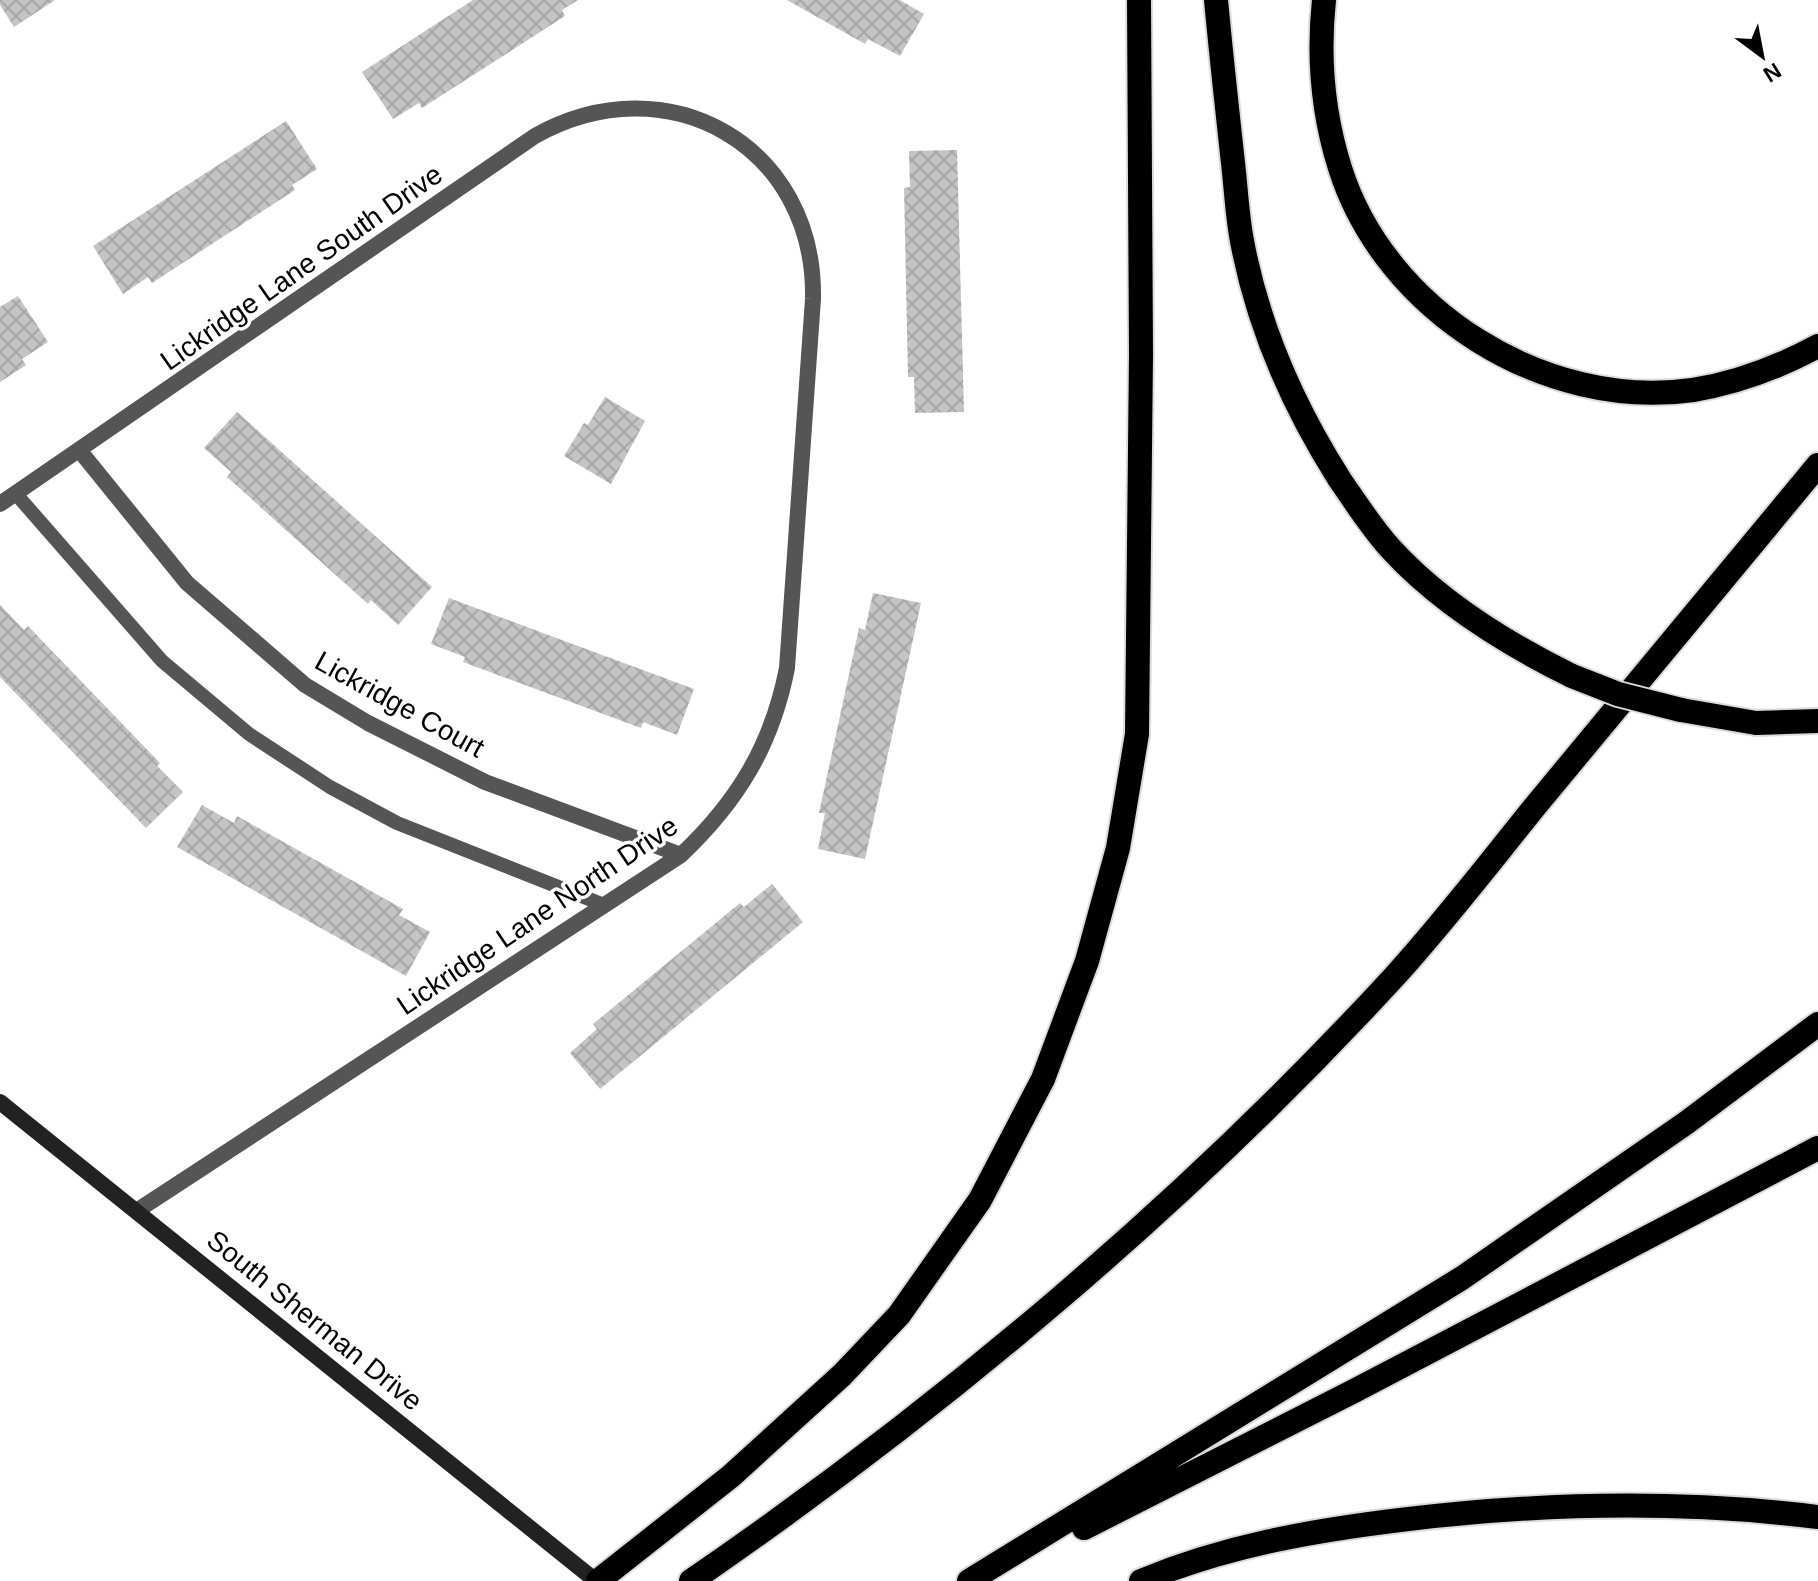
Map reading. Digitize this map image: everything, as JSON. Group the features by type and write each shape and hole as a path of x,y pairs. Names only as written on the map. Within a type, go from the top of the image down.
{"highway":[{"path":"597,1581 731,1476 842,1375 899,1315 980,1200 1043,1079 1087,961 1118,848 1137,734 1141,354 1139,0"},
{"path":"1216,0 1241,239 1256,301 1283,377 1297,406 1368,522 1391,549 1453,603 1490,630 1572,676 1618,694 1681,710 1756,723 1818,721"},
{"path":"1324,0 1321,40 1324,87 1333,142 1351,195 1397,269 1457,326 1482,344 1561,379 1620,390 1692,390 1786,363 1818,346"},
{"path":"691,1581 776,1523 937,1398 1187,1186 1243,1131 1395,975 1818,465"},
{"path":"969,1581 1462,1278 1686,1123 1818,1024"},
{"path":"978,1581 1354,1391 1818,1148"},
{"path":"1141,1581 1208,1556 1267,1540 1449,1514 1621,1506 1738,1510 1818,1517"}],"main road":[{"name":"South Sherman Drive","path":"0,1102 597,1581"}],"street":[{"name":"Lickridge Lane South Drive","path":"0,504 535,136 588,113 645,108"},
{"name":"Lickridge Lane North Drive","path":"138,1210 681,855 720,816 739,789 770,731 781,701 791,636 813,269 795,209 780,183 758,157 720,130 676,112 645,108"},
{"name":"Lickridge Court","path":"80,451 187,583 305,685 368,723 485,782 681,855"}],"lane":[{"path":"16,494 162,661 249,734 330,787 397,823 604,905"}],"building":[{"path":"0,0 55,0 14,27"},
{"path":"473,0 578,0 562,10 565,16 422,108 419,103 393,119 362,72"},
{"path":"787,0 900,0 924,14 900,56 868,39 865,44"},
{"path":"286,121 317,169 292,185 295,190 152,283 148,277 123,294 93,246"},
{"path":"957,150 964,412 915,413 914,377 908,377 904,188 910,187 909,151"},
{"path":"18,296 48,342 22,359 26,365 0,382 0,307"},
{"path":"605,397 645,421 611,484 564,456 584,423 588,425"},
{"path":"237,412 432,587 398,625 371,600 368,604 227,477 231,472 204,448"},
{"path":"873,593 921,603 865,859 818,849 825,813 819,813 859,628 865,630"},
{"path":"449,598 694,689 677,735 643,722 641,728 463,662 465,657 431,644"},
{"path":"0,605 24,630 28,626 160,763 157,766 183,792 146,828 0,677"},
{"path":"202,805 234,823 237,816 403,909 399,915 430,932 406,976 177,847"},
{"path":"772,884 803,922 600,1089 570,1053 597,1029 593,1024 740,903 744,907"}]}
